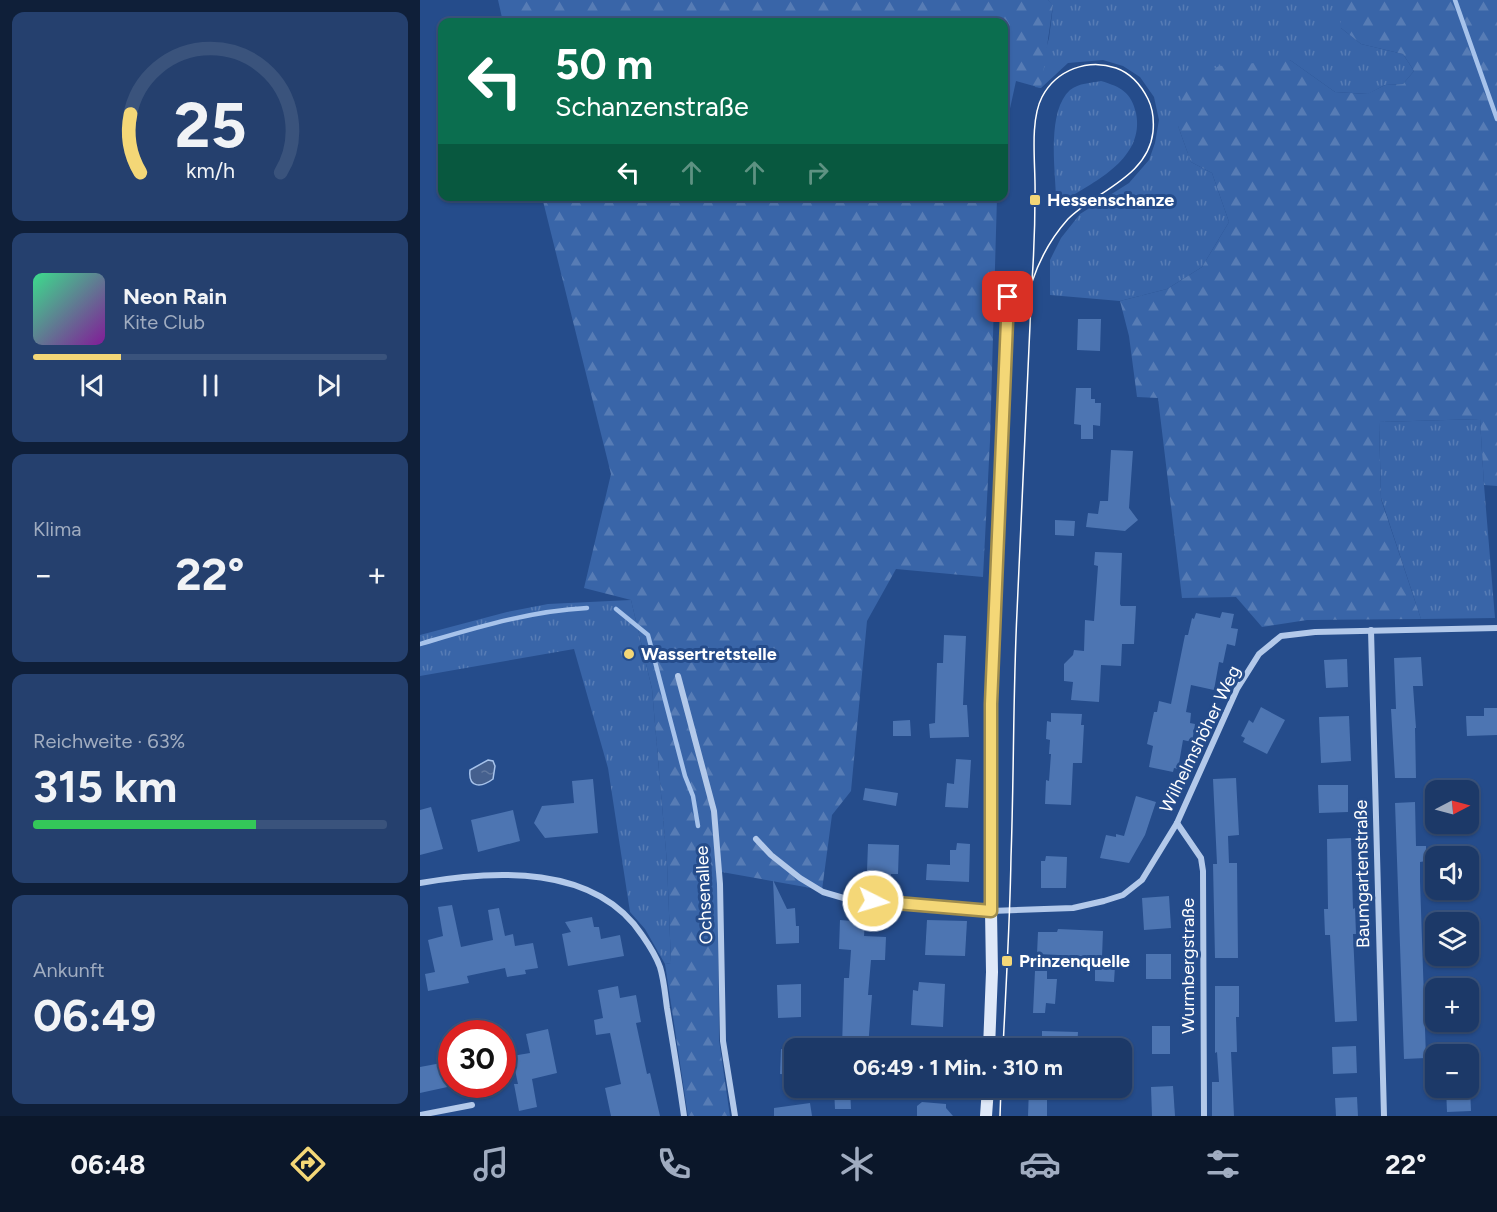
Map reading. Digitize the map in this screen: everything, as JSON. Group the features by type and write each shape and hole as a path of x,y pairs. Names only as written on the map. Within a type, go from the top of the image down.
{"street":[{"path":"989,1038 992,972 991,704 1009,277"},
{"name":"Wilhelmshöher Weg","path":"991,911 1073,908 1123,896 1142,880 1177,823 1237,689 1259,654 1281,636 1315,632 1497,628"},
{"name":"Baumgartenstraße","path":"1371,630 1384,1116"},
{"name":"Ochsenallee","path":"678,676 714,811 720,884 723,1041 735,1116"},
{"name":"Wurmbergstraße","path":"1177,823 1201,858 1203,871 1204,1116"},
{"path":"756,839 771,855 800,878 823,892 847,899 991,911"},
{"path":"420,884 459,877 507,874 577,886 598,894 625,914 639,930 660,966 684,1116"},
{"path":"986,1116 987,1098"},
{"path":"420,1115 472,1105"}],"green space":[{"path":"498,0 1048,0 1053,5 1041,88 1016,81 1008,118 1008,18 502,18"},
{"name":"Hessenschanze","path":"1048,0 1341,0 1341,28 1361,44 1403,54 1414,71 1403,84 1385,85 1368,94 1335,92 1290,60 1178,126 1191,162 1212,173 1229,222 1202,267 1167,289 1120,301 1050,295 1050,260 1061,238 1080,214 1129,183 1149,160 1159,120 1154,97 1140,77 1123,66 1103,60 1068,63 1041,88 1035,87 1049,38 1053,6"},
{"path":"1341,0 1497,0 1497,486 1484,485 1480,419 1379,422 1381,499 1421,619 1307,620 1262,627 1236,597 1182,598 1158,398 1137,397 1129,336 1120,301 1167,289 1202,267 1229,222 1212,173 1191,162 1178,126 1182,87 1219,66 1290,60 1335,92 1367,94 1385,85 1403,84 1414,71 1403,54 1361,44 1341,28"},
{"path":"1101,81 1120,88 1131,100 1136,113 1137,129 1133,143 1116,166 1065,200 1056,195 1054,140 1058,111 1070,90"},
{"path":"543,201 997,201 990,441 983,577 896,569 867,621 851,791 832,815 822,890 716,871 719,1040 730,1116 688,1116 665,964 671,963 667,863 652,689 631,600 584,588 611,474"},
{"path":"1480,419 1495,618 1421,619 1381,498 1379,422"},
{"path":"631,600 652,689 667,863 671,963 665,964 645,929 630,912 608,768 574,649 420,676 420,635 507,612 548,604"}],"water":[{"path":"488,760 493,761 495,766 493,779 476,785 471,780 470,770"}],"building":[{"path":"1078,319 1101,319 1100,351 1077,350"},
{"path":"1076,388 1091,388 1091,399 1095,399 1095,403 1101,403 1100,426 1093,425 1093,439 1081,439 1081,425 1074,424"},
{"path":"1111,450 1133,451 1129,508 1138,520 1125,531 1086,527 1088,513 1098,514 1100,501 1108,501"},
{"path":"1055,520 1075,521 1074,536 1055,535"},
{"path":"1095,552 1122,553 1120,604 1121,606 1136,606 1134,644 1122,644 1121,666 1101,665 1099,702 1071,700 1073,682 1064,681 1064,664 1073,655 1074,650 1084,651 1085,620 1094,621 1098,566 1094,565"},
{"path":"1222,612 1234,614 1231,628 1238,629 1235,646 1227,644 1223,663 1219,662 1214,690 1191,685 1186,712 1191,713 1190,723 1195,724 1192,742 1183,740 1178,769 1174,768 1173,772 1149,767 1153,746 1147,744 1154,712 1157,712 1159,701 1171,704 1185,635 1188,635 1192,618 1194,619 1196,613 1220,618"},
{"path":"944,635 966,636 963,705 967,705 969,737 930,738 929,724 935,723 937,663 943,663"},
{"path":"1421,657 1423,686 1413,686 1416,778 1395,778 1391,709 1396,709 1394,658"},
{"path":"1347,659 1348,687 1326,688 1324,660"},
{"path":"1261,707 1285,720 1267,754 1243,742 1245,738 1241,736 1249,720 1253,723"},
{"path":"1484,708 1497,708 1497,735 1467,736 1466,716 1484,716"},
{"path":"1051,713 1082,714 1081,725 1084,725 1082,763 1073,763 1071,805 1045,804 1046,780 1049,781 1051,754 1049,754 1050,740 1046,739 1047,721 1051,722"},
{"path":"1349,716 1351,761 1321,763 1319,717"},
{"path":"910,720 911,736 893,736 893,721"},
{"path":"956,759 971,760 968,808 945,807 947,783 954,784"},
{"path":"1236,778 1239,835 1228,836 1229,863 1237,863 1238,958 1215,958 1213,864 1217,864 1213,779"},
{"path":"593,779 598,833 545,838 534,823 542,806 574,803 572,781"},
{"path":"1318,785 1348,785 1348,812 1319,813"},
{"path":"865,788 898,793 896,806 863,800"},
{"path":"1136,796 1156,802 1145,835 1129,863 1100,858 1106,835 1124,836"},
{"path":"1415,802 1416,846 1425,846 1425,861 1420,862 1420,881 1425,1058 1404,1059 1395,803"},
{"path":"431,807 443,849 420,855 420,810"},
{"path":"513,810 520,841 478,852 471,820"},
{"path":"1351,838 1356,934 1353,934 1357,1021 1335,1022 1330,935 1325,935 1324,909 1328,909 1327,839"},
{"path":"957,843 970,844 969,882 926,880 927,864 950,865 950,850 956,850"},
{"path":"868,844 899,845 898,874 891,874 891,886 863,885 863,871 867,871"},
{"path":"1046,856 1067,857 1066,888 1041,888 1041,861 1045,861"},
{"path":"773,880 787,909 795,908 796,926 799,926 799,943 776,944"},
{"path":"1169,896 1171,928 1144,930 1142,898"},
{"path":"452,905 461,947 493,940 488,910 499,908 505,936 513,934 515,946 533,943 538,968 525,970 526,974 507,977 505,968 467,976 469,983 428,991 425,974 435,972 428,940 443,936 438,907"},
{"path":"592,917 594,927 599,927 601,939 620,935 624,956 568,966 562,934 571,932 565,922"},
{"path":"840,920 865,922 864,936 886,937 885,960 871,960 868,995 872,995 869,1038 842,1038 844,978 849,978 851,950 839,949"},
{"path":"927,920 967,921 965,956 925,955"},
{"path":"1058,929 1103,931 1102,957 1037,954 1038,932 1057,932"},
{"path":"1146,954 1171,954 1171,979 1146,979"},
{"path":"1095,965 1115,966 1114,982 1095,981"},
{"path":"1035,971 1047,971 1047,979 1057,979 1055,1004 1046,1003 1045,1013 1033,1013"},
{"path":"919,982 945,984 943,1027 911,1025 913,990 918,991"},
{"path":"801,984 801,1017 778,1018 777,985"},
{"path":"618,986 620,998 636,995 641,1022 636,1023 647,1074 650,1073 660,1116 611,1116 605,1088 621,1084 610,1033 596,1035 594,1020 603,1018 598,990"},
{"path":"1215,986 1239,986 1239,1017 1236,1017 1237,1052 1231,1052 1234,1116 1212,1116 1212,1082 1219,1082 1217,1052 1215,1053"},
{"path":"1152,1026 1170,1026 1170,1054 1152,1054"},
{"path":"548,1029 557,1073 532,1079 537,1107 519,1111 516,1095 516,1084 518,1084 516,1055 530,1053 526,1034"},
{"path":"1042,1031 1078,1032 1078,1038 1042,1038"},
{"path":"1356,1046 1357,1073 1333,1074 1332,1047"},
{"path":"781,1049 784,1049 784,1074 780,1074"},
{"path":"438,1064 438,1089 420,1093 420,1067"},
{"path":"1173,1086 1175,1116 1152,1116 1151,1087"},
{"path":"1357,1097 1358,1116 1336,1116 1335,1098"},
{"path":"834,1098 850,1098 851,1109 835,1109"},
{"path":"1029,1098 1047,1098 1047,1116 1028,1116"},
{"path":"1446,1098 1470,1098 1471,1111 1447,1112"},
{"path":"922,1102 946,1104 946,1108 953,1116 917,1116 917,1106"},
{"path":"810,1103 812,1116 774,1116 774,1108"}],"waterway":[{"path":"1455,0 1497,119"},
{"path":"420,644 523,616 587,608"},
{"path":"616,609 648,635 685,776 693,796 698,826"}],"tram line":[{"path":"1003,1038 1010,905 1020,529 1034,238 1034,132 1042,97 1064,73 1084,66 1105,65 1116,68 1135,80 1150,103 1153,132 1149,148 1142,161 1131,172 1068,219 1056,233 1032,282"},
{"path":"1000,1116 1001,1098"}],"place":[{"name":"Hessenschanze","path":"1035,200"},
{"name":"Wassertretstelle","path":"629,654"},
{"name":"Prinzenquelle","path":"1007,961"}],"route":[{"path":"873,901 991,911 991,704 1008,297"}]}
